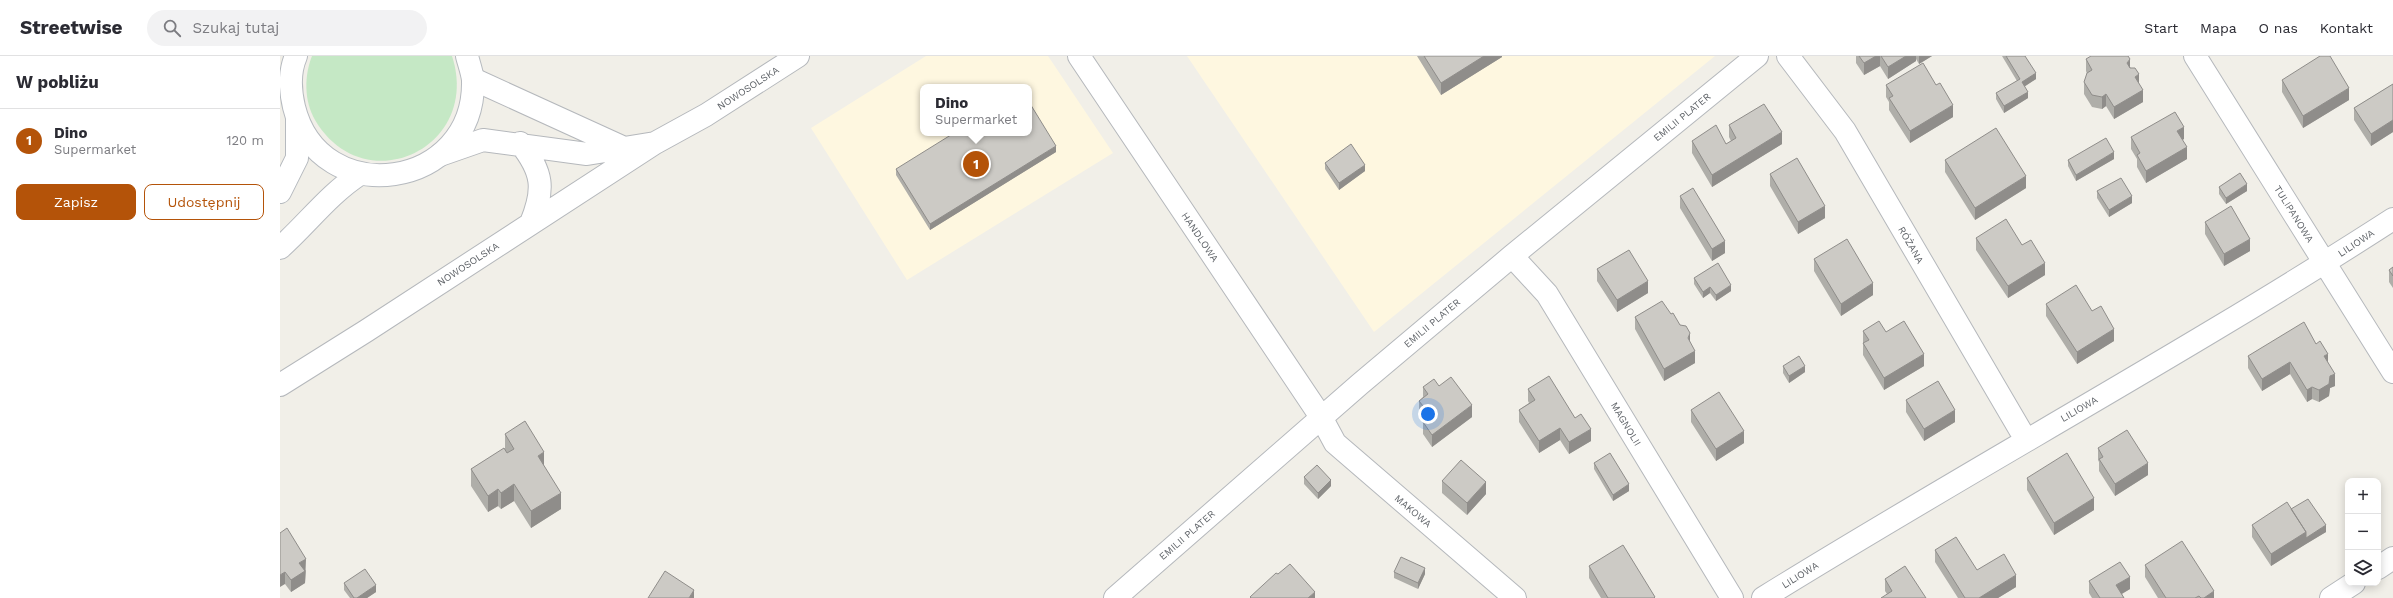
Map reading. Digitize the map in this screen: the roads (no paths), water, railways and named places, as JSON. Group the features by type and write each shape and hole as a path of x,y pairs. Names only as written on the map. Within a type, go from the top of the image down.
{"street":[{"path":"296,56 285,86 297,119 312,144 333,162 360,174 388,176 416,170 440,155 459,134 470,107 473,79 468,56"},
{"name":"NOWOSOLSKA","path":"280,385 366,331 655,143 706,115 798,56"},
{"name":"HANDLOWA","path":"1079,56 1321,417"},
{"name":"EMILII PLATER","path":"1115,598 1321,417 1512,256 1757,56"},
{"name":"RÓŻANA","path":"1788,56 1845,131 2026,440"},
{"name":"TULIPANOWA","path":"2195,56 2393,372"},
{"path":"473,79 622,147"},
{"path":"280,192 297,158 297,119"},
{"name":"NOWOSOLSKA","path":"440,155 483,140 520,143 587,154 622,147 655,143"},
{"path":"520,143 534,161 540,180 540,203 531,223"},
{"path":"280,248 305,226 339,188 360,174"},
{"name":"LILIOWA","path":"1763,598 2324,263 2393,219"},
{"name":"MAGNOLII","path":"1512,256 1547,294 1732,598"},
{"name":"MAKOWA","path":"1321,417 1339,447 1514,598"},
{"path":"2381,566 2393,558"},
{"path":"2331,598 2349,586"}],"place":[{"name":"Dino","path":"976,164"}]}
